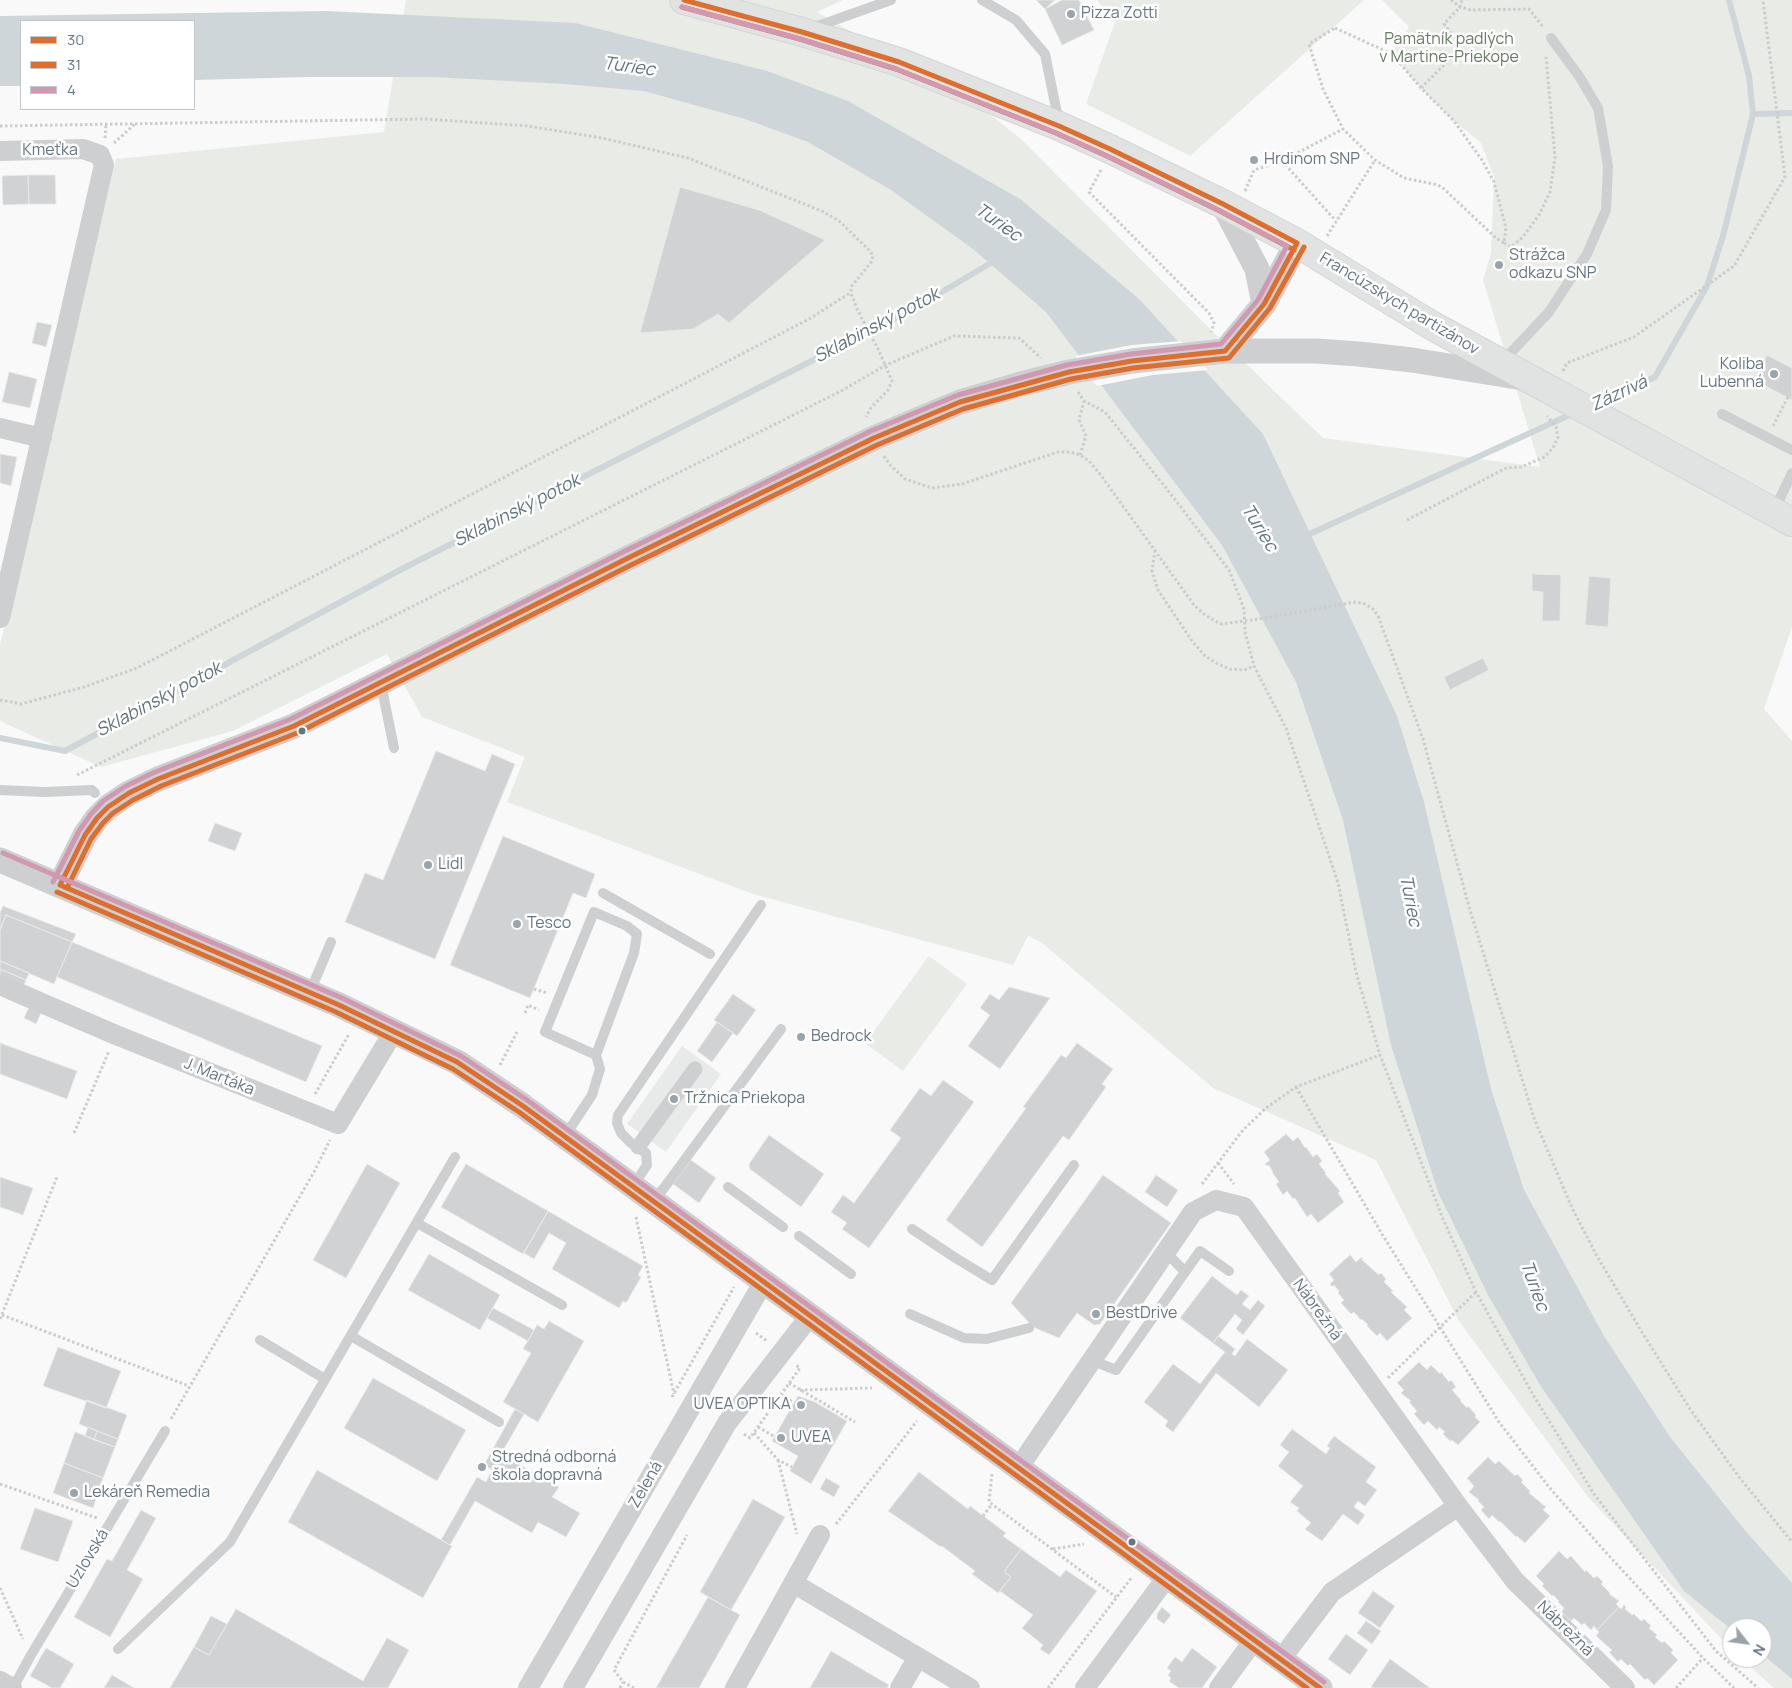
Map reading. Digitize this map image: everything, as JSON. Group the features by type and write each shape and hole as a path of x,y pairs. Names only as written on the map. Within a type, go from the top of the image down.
{"main road":[{"name":"Francúzskych partizánov","path":"684,0 802,32 900,62 1234,198 1297,243 1431,325 1783,517"}],"street":[{"name":"Kmeťka","path":"0,151 83,150 103,147"},
{"path":"0,618 104,165 103,147"},
{"path":"1234,198 1257,269 1264,304"},
{"path":"1212,348 1264,304 1297,243"},
{"path":"60,885 96,818 108,807 130,793 158,779 294,726 626,559 874,438 960,402 1069,372 1212,348 1359,354 1412,360 1526,378"},
{"path":"0,428 42,438"},
{"path":"0,860 310,993 457,1062 565,1136 640,1199 810,1316 1320,1688"},
{"name":"J. Martáka","path":"0,985 116,1035 338,1124"},
{"path":"338,1124 394,1031"},
{"path":"638,1147 695,1069"},
{"name":"Nábrežná","path":"1019,1467 1194,1212 1216,1200 1244,1207 1458,1506 1515,1581 1625,1688"},
{"name":"Zelená","path":"528,1688 763,1283"},
{"path":"573,1688 727,1423 810,1316"},
{"path":"1281,1659 1332,1592 1458,1506"},
{"path":"735,1688 820,1534"},
{"path":"1085,1688 1167,1577"},
{"path":"793,1583 970,1688"},
{"path":"1219,1688 1254,1640"},
{"path":"900,1688 918,1657"},
{"name":"Uzlovská","path":"0,1681 13,1688"}],"lane":[{"path":"802,32 891,0"},
{"path":"982,0 1016,20 1045,54 1059,126"},
{"path":"1500,364 1549,312 1587,254 1606,210 1608,166 1598,108 1579,76 1551,38"},
{"path":"1722,414 1792,450"},
{"path":"1783,517 1792,473"},
{"path":"381,683 394,748"},
{"path":"0,790 46,792 92,790 94,793"},
{"path":"603,893 710,954"},
{"path":"640,1199 647,1165 646,1153 621,1133 617,1123 618,1116 761,905"},
{"path":"596,1055 545,1032 594,912 627,926 637,934"},
{"path":"565,1136 592,1095 600,1068 596,1055 634,954 637,934 644,915"},
{"path":"310,993 331,942"},
{"path":"640,1199 664,1188 781,1029"},
{"path":"118,1649 230,1542 455,1157"},
{"path":"912,1229 992,1280 1074,1165"},
{"path":"728,1187 784,1227"},
{"path":"417,1223 562,1305"},
{"path":"799,1236 851,1274"},
{"path":"1165,1252 1185,1272"},
{"path":"1091,1360 1116,1370 1200,1252 1229,1271"},
{"path":"910,1314 964,1338 987,1339 1009,1335 1028,1328"},
{"path":"350,1336 499,1422"},
{"path":"260,1340 326,1379"},
{"name":"Uzlovská","path":"13,1688 164,1430"}],"path":[{"path":"1452,0 1460,7 1470,10 1529,9 1551,38"},
{"path":"1421,88 1462,47 1444,24 1460,7 1462,0"},
{"path":"1406,520 1506,468 1520,467 1544,458 1553,448 1558,437 1556,427 1543,412 1554,393 1567,363 1634,337 1734,266 1785,177 1763,0"},
{"path":"1504,243 1506,228 1502,211 1494,182 1482,160 1454,121 1421,88 1392,54 1335,28 1309,44 1323,89 1343,129 1375,160 1404,178 1438,185 1444,189 1496,238 1504,243 1512,247 1523,237 1539,215 1550,192 1555,157 1546,56"},
{"path":"0,126 425,119 528,126 602,138 688,158 822,211 839,221 873,255 870,266 851,287 850,293 886,365 891,377 891,386 870,409 866,419"},
{"path":"103,147 106,124"},
{"path":"103,147 136,124"},
{"path":"1234,198 1254,170 1282,161 1343,129"},
{"path":"1327,237 1375,160"},
{"path":"1282,161 1336,220"},
{"path":"1101,169 1089,192 1209,314 1214,323 1211,333 1212,348"},
{"path":"0,700 22,704 84,687 137,668 809,319 850,293"},
{"path":"75,778 80,773 841,391 886,365 954,336 1019,338 1039,355"},
{"path":"1782,408 1788,398"},
{"path":"1080,455 1086,436 1079,420 1084,401 1105,412 1170,492 1228,570 1244,609 1245,632 1254,666 1286,728 1338,883 1356,972 1380,1055 1443,1219 1476,1292 1532,1393 1594,1494 1716,1651 1758,1688"},
{"path":"880,450 891,466 905,479 932,488 962,484 1058,452 1070,452 1080,455 1089,461 1100,474 1194,605 1204,615 1222,624 1356,602 1373,608 1378,616 1418,723 1470,910 1534,1118 1572,1208 1597,1256 1635,1321 1690,1408 1739,1477 1792,1542"},
{"path":"1155,549 1152,570 1158,590 1192,641 1206,656 1230,669 1244,670 1254,666"},
{"path":"534,988 547,993"},
{"path":"305,1112 351,1029"},
{"path":"499,1068 517,1032"},
{"path":"74,1133 116,1035"},
{"path":"1194,1212 1188,1204 1243,1130 1266,1108 1296,1087 1380,1055"},
{"path":"1296,1087 1382,1234 1499,1422 1549,1487 1601,1547 1702,1658 1734,1688"},
{"path":"164,1430 314,1172 338,1124"},
{"path":"0,1319 57,1177"},
{"path":"640,1199 674,1393"},
{"path":"1401,1366 1476,1292"},
{"path":"2,1315 189,1386"},
{"path":"754,1331 773,1346"},
{"path":"743,1433 750,1438 800,1368 791,1361"},
{"path":"789,1383 855,1422"},
{"path":"800,1390 876,1388"},
{"path":"781,1395 794,1403"},
{"path":"758,1427 775,1437"},
{"path":"754,1433 778,1460 792,1467"},
{"path":"778,1460 798,1537"},
{"path":"992,1474 989,1502 1116,1597"},
{"path":"0,1484 110,1522"},
{"path":"983,1516 992,1504"},
{"path":"634,1688 623,1682 614,1670 691,1528"},
{"path":"1052,1549 1086,1544"},
{"path":"1048,1688 1131,1577"},
{"path":"0,1588 31,1655"},
{"path":"1676,1688 1702,1658"},
{"path":"620,1688 623,1682"}],"shaded area":[{"name":"Tržnica Priekopa","path":"682,1046 721,1074 666,1152 627,1124"}],"green space":[{"name":"Pamätník padlých v Martine-Priekope","path":"406,0 843,0 817,12 975,103 1021,139 1208,327 1323,438 1540,467 1483,280 1491,253 1494,177 1481,143 1454,121 1421,88 1392,54 1409,27 1382,0 1792,0 1792,627 1764,709 1792,741 1792,1688 1774,1688 1751,1668 1772,1668 1772,1618 1722,1618 1722,1639 1588,1497 1459,1321 1376,1160 1213,1088 1041,942 1028,936 1013,965 753,894 507,802 525,757 422,717 387,654 233,731 101,767 0,721 0,645 116,159 384,132"},
{"path":"1097,0 1364,0 1190,156 1086,104 1115,22"},
{"path":"929,956 967,984 903,1071 865,1043"}],"water":[{"name":"Turiec","path":"326,11 575,23 767,71 848,101 1020,199 1139,299 1263,434 1397,716 1424,802 1491,1089 1524,1190 1604,1336 1670,1437 1748,1534 1792,1583 1792,1679 1772,1662 1772,1618 1722,1618 1722,1622 1684,1591 1540,1385 1488,1295 1438,1192 1391,1045 1343,820 1296,682 1222,545 1046,312 973,249 891,190 808,142 745,119 644,91 565,84 433,77 308,77 195,80 195,20 20,20 20,86 0,86 0,16"}],"pier":[{"path":"1181,341 1208,370 1153,375 1097,386 1075,356 1132,345"}],"building":[{"path":"1036,0 1055,0 1045,9"},
{"path":"1062,0 1079,0 1094,30 1062,45 1045,9"},
{"path":"28,175 29,204 3,205 2,176"},
{"path":"28,175 55,175 56,204 29,204"},
{"path":"680,187 759,210 825,240 729,323 718,314 693,329 640,333"},
{"path":"37,322 52,325 46,347 32,343"},
{"name":"Koliba Lubenná","path":"1767,355 1792,368 1792,400 1754,380"},
{"path":"9,372 37,379 30,408 2,402"},
{"path":"0,454 17,457 11,486 0,483"},
{"path":"1532,574 1561,575 1560,621 1542,621 1543,592 1532,591"},
{"path":"1589,576 1611,578 1608,627 1585,625"},
{"path":"1483,658 1489,670 1450,690 1444,677"},
{"path":"436,751 485,771 492,754 515,764 435,959 345,922 365,873 383,880"},
{"path":"215,823 242,833 235,851 208,841"},
{"path":"503,836 595,874 586,898 573,893 530,998 450,965"},
{"path":"3,906 76,934 72,942 6,915 0,930 0,913"},
{"path":"6,915 72,942 54,984 0,961 0,930"},
{"path":"72,942 322,1046 306,1082 57,977"},
{"path":"0,961 29,973 26,980 0,969"},
{"path":"0,969 26,980 23,988 0,978"},
{"path":"1009,987 1050,998 1000,1069 968,1046 990,1015 980,1008 990,994 999,1000"},
{"path":"733,994 756,1010 737,1036 714,1020"},
{"path":"29,1007 41,1013 36,1024 24,1018"},
{"path":"717,1022 733,1033 712,1062 697,1051"},
{"path":"0,1043 77,1071 67,1099 0,1074"},
{"path":"1077,1043 1113,1069 1102,1084 1106,1087 1069,1140 1063,1136 982,1247 946,1220 1026,1108 1023,1107 1061,1055 1066,1058"},
{"path":"943,1080 974,1102 869,1248 842,1229 847,1223 831,1212 843,1195 854,1203 901,1138 890,1130 920,1088 931,1096"},
{"path":"1286,1134 1293,1141 1298,1137 1313,1157 1317,1154 1322,1161 1319,1164 1340,1191 1338,1193 1344,1202 1318,1223 1311,1214 1307,1217 1295,1198 1293,1199 1287,1191 1283,1195 1276,1184 1279,1182 1269,1165 1265,1164 1270,1160 1264,1152"},
{"path":"769,1135 824,1174 801,1207 750,1169 749,1164"},
{"path":"691,1160 716,1178 699,1203 673,1184"},
{"path":"367,1164 400,1183 346,1278 313,1260"},
{"path":"466,1164 548,1211 523,1254 441,1207"},
{"path":"1103,1175 1171,1223 1100,1324 1094,1325 1077,1313 1059,1338 1033,1327 1011,1303"},
{"path":"1156,1175 1178,1190 1167,1207 1145,1192"},
{"path":"0,1177 33,1188 23,1215 0,1207"},
{"path":"548,1211 643,1266 638,1275 641,1277 626,1303 623,1301 619,1308 552,1269 566,1243 549,1233 534,1259 524,1253"},
{"path":"429,1254 500,1295 480,1330 408,1290"},
{"path":"1350,1255 1356,1262 1362,1257 1362,1260 1379,1275 1381,1273 1386,1279 1384,1282 1393,1291 1391,1292 1407,1307 1404,1310 1412,1318 1387,1341 1380,1333 1377,1336 1354,1312 1351,1314 1341,1303 1344,1300 1338,1293 1339,1291 1334,1285 1332,1287 1330,1284 1334,1280 1329,1274"},
{"path":"1212,1276 1237,1295 1241,1290 1249,1296 1242,1304 1250,1310 1258,1300 1265,1306 1243,1335 1236,1329 1242,1320 1235,1314 1213,1343 1180,1318"},
{"path":"493,1308 534,1330 528,1341 487,1318"},
{"path":"549,1321 584,1341 538,1422 503,1402 531,1353 523,1349 537,1325 544,1329"},
{"path":"1218,1336 1235,1349 1232,1354 1235,1356 1247,1339 1288,1370 1259,1407 1216,1373 1173,1432 1165,1426 1168,1421 1144,1402 1173,1364 1200,1384 1225,1352 1213,1343"},
{"path":"58,1347 121,1371 106,1408 43,1386"},
{"path":"1419,1362 1427,1370 1431,1365 1440,1374 1441,1372 1449,1382 1451,1380 1456,1387 1452,1390 1460,1401 1467,1408 1468,1406 1476,1415 1475,1417 1480,1422 1458,1445 1452,1440 1450,1441 1443,1434 1445,1432 1439,1427 1437,1430 1428,1421 1424,1425 1414,1414 1417,1411 1409,1402 1411,1401 1401,1393 1404,1390 1397,1383"},
{"path":"373,1378 466,1430 437,1481 344,1428"},
{"path":"798,1396 815,1402 847,1421 811,1484 790,1471 798,1456 772,1441"},
{"path":"87,1400 127,1415 118,1439 79,1424"},
{"path":"515,1409 524,1414 501,1454 559,1487 552,1497 580,1513 566,1537 538,1522 532,1533 475,1501 450,1545 441,1540 477,1477 486,1482 492,1470 484,1465"},
{"path":"88,1427 97,1431 94,1440 85,1436"},
{"path":"1292,1429 1326,1454 1330,1448 1327,1446 1334,1436 1376,1467 1366,1482 1377,1490 1365,1506 1358,1501 1354,1507 1365,1515 1358,1525 1343,1514 1322,1541 1305,1529 1311,1523 1297,1511 1299,1508 1290,1502 1303,1486 1278,1466 1289,1452 1280,1445"},
{"path":"97,1431 118,1439 115,1447 94,1440"},
{"path":"75,1432 115,1447 103,1478 64,1463"},
{"path":"1488,1457 1495,1464 1499,1461 1515,1476 1517,1474 1523,1480 1521,1482 1530,1491 1529,1493 1546,1507 1543,1510 1550,1516 1525,1543 1492,1515 1489,1519 1481,1510 1484,1507 1479,1500 1469,1492 1474,1486 1467,1478"},
{"path":"64,1463 103,1478 93,1508 53,1493"},
{"path":"317,1470 452,1546 423,1598 288,1522"},
{"path":"919,1472 968,1509 970,1506 1006,1533 1003,1536 1021,1549 1004,1572 1011,1577 998,1593 972,1574 975,1571 942,1546 888,1511"},
{"path":"826,1478 840,1486 834,1497 820,1489"},
{"path":"753,1499 785,1517 731,1610 700,1592"},
{"path":"35,1508 73,1521 58,1562 20,1549"},
{"path":"141,1510 156,1518 127,1570 143,1579 110,1637 74,1617 107,1559 112,1561"},
{"path":"1021,1549 1060,1577 1066,1570 1097,1591 1049,1655 1040,1649 1043,1645 1022,1628 1033,1615 1000,1591 1011,1577 1004,1572"},
{"path":"1559,1551 1567,1559 1571,1556 1585,1572 1586,1570 1594,1578 1597,1576 1603,1582 1601,1584 1609,1594 1619,1601 1616,1604 1619,1607 1597,1630 1594,1626 1591,1630 1584,1623 1582,1625 1574,1618 1571,1621 1562,1612 1564,1608 1559,1601 1542,1586 1544,1584 1536,1576"},
{"path":"1373,1591 1395,1606 1380,1628 1358,1613"},
{"path":"708,1597 740,1615 699,1688 656,1688"},
{"path":"1624,1605 1625,1609 1632,1615 1634,1614 1641,1621 1644,1619 1651,1626 1649,1628 1657,1635 1655,1637 1662,1643 1664,1641 1673,1650 1671,1653 1678,1660 1654,1685 1647,1678 1645,1680 1630,1664 1628,1666 1621,1659 1618,1662 1609,1652 1612,1650 1596,1636 1599,1632 1597,1630 1619,1607 1621,1609"},
{"path":"1162,1607 1171,1615 1164,1624 1157,1619 1157,1614"},
{"path":"236,1609 363,1681 387,1638 409,1650 388,1688 170,1688 194,1647 209,1655"},
{"path":"211,1616 227,1624 209,1655 194,1647"},
{"path":"1366,1621 1381,1631 1372,1644 1357,1633"},
{"path":"1346,1634 1368,1650 1350,1675 1328,1659"},
{"path":"46,1648 74,1664 60,1688 52,1688 30,1676"},
{"path":"1192,1648 1217,1667 1202,1688 1179,1688 1169,1681 1171,1678 1168,1675 1171,1671 1167,1668 1175,1657 1182,1662"},
{"path":"831,1651 889,1685 887,1688 810,1688"},
{"path":"1390,1659 1430,1688 1371,1687"},
{"path":"112,1675 134,1688 104,1688"}],"waterway":[{"name":"Zázrivá","path":"1592,405 1655,377 1707,286 1723,236 1753,114 1749,76 1729,0"},
{"path":"1753,114 1792,113"},
{"name":"Sklabinský potok","path":"0,738 65,751 400,570 906,313 996,260"},
{"name":"Zázrivá","path":"1303,537 1576,412"}],"transit line":[{"name":"30","path":"684,0 802,32 899,62 1059,126 1110,149 1223,204 1297,243"},
{"name":"31","path":"682,7 800,39 896,69 1056,133 1107,156 1220,211 1294,250"},
{"name":"4","path":"53,882 79,831 91,814 103,801 126,786 155,772 291,719 623,552 871,431 958,395 1067,365 1131,354 1221,344 1258,300 1287,246 1107,156 1056,133 896,69 800,39 682,7"},
{"name":"30","path":"60,885 85,835 97,818 108,807 129,793 158,779 294,726 626,559 874,438 960,402 1069,372 1132,361 1225,351 1264,304 1297,243"},
{"name":"31","path":"67,888 91,839 113,813 133,800 161,786 297,733 629,566 877,445 963,409 1071,379 1133,368 1229,358 1270,308 1304,247"},
{"name":"4","path":"3,853 342,998 461,1056 527,1100 1324,1682"},
{"name":"30","path":"60,885 339,1005 457,1062 523,1106 1320,1688"},
{"name":"31","path":"57,892 336,1012 453,1069 519,1112 1307,1688"}],"place":[{"name":"Pizza Zotti","path":"1071,14"},
{"name":"Hrdinom SNP","path":"1254,160"},
{"name":"Strážca odkazu SNP","path":"1499,265"},
{"name":"Koliba Lubenná","path":"1774,374"},
{"name":"Lidl","path":"428,865"},
{"name":"Tesco","path":"517,924"},
{"name":"Bedrock","path":"801,1037"},
{"name":"Tržnica Priekopa","path":"674,1099"},
{"name":"BestDrive","path":"1096,1314"},
{"name":"UVEA OPTIKA","path":"801,1405"},
{"name":"UVEA","path":"781,1438"},
{"name":"Stredná odborná škola dopravná","path":"482,1467"},
{"name":"Lekáreň Remedia","path":"74,1493"}]}
